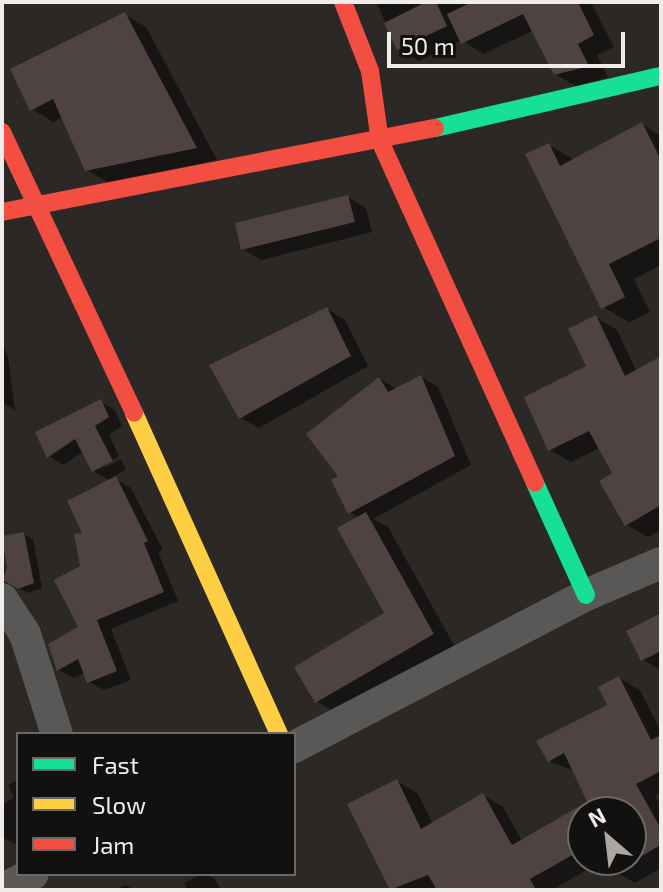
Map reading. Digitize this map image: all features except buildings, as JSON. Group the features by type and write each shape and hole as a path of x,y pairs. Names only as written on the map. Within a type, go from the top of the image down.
{"street":[{"path":"343,2 370,71 380,141 586,595"},
{"path":"2,212 380,141 661,77"},
{"path":"2,132 40,204 278,732"},
{"path":"296,746 586,595 661,563"},
{"path":"2,599 25,634 56,732"},
{"path":"2,889 29,876"}],"traffic: fast":[{"path":"435,128 661,76"},
{"path":"535,483 586,595"}],"traffic: slow":[{"path":"134,413 278,732"}],"traffic: jam":[{"path":"343,2 370,71 380,141 535,483"},
{"path":"2,212 435,128"},
{"path":"2,132 134,413"}]}
